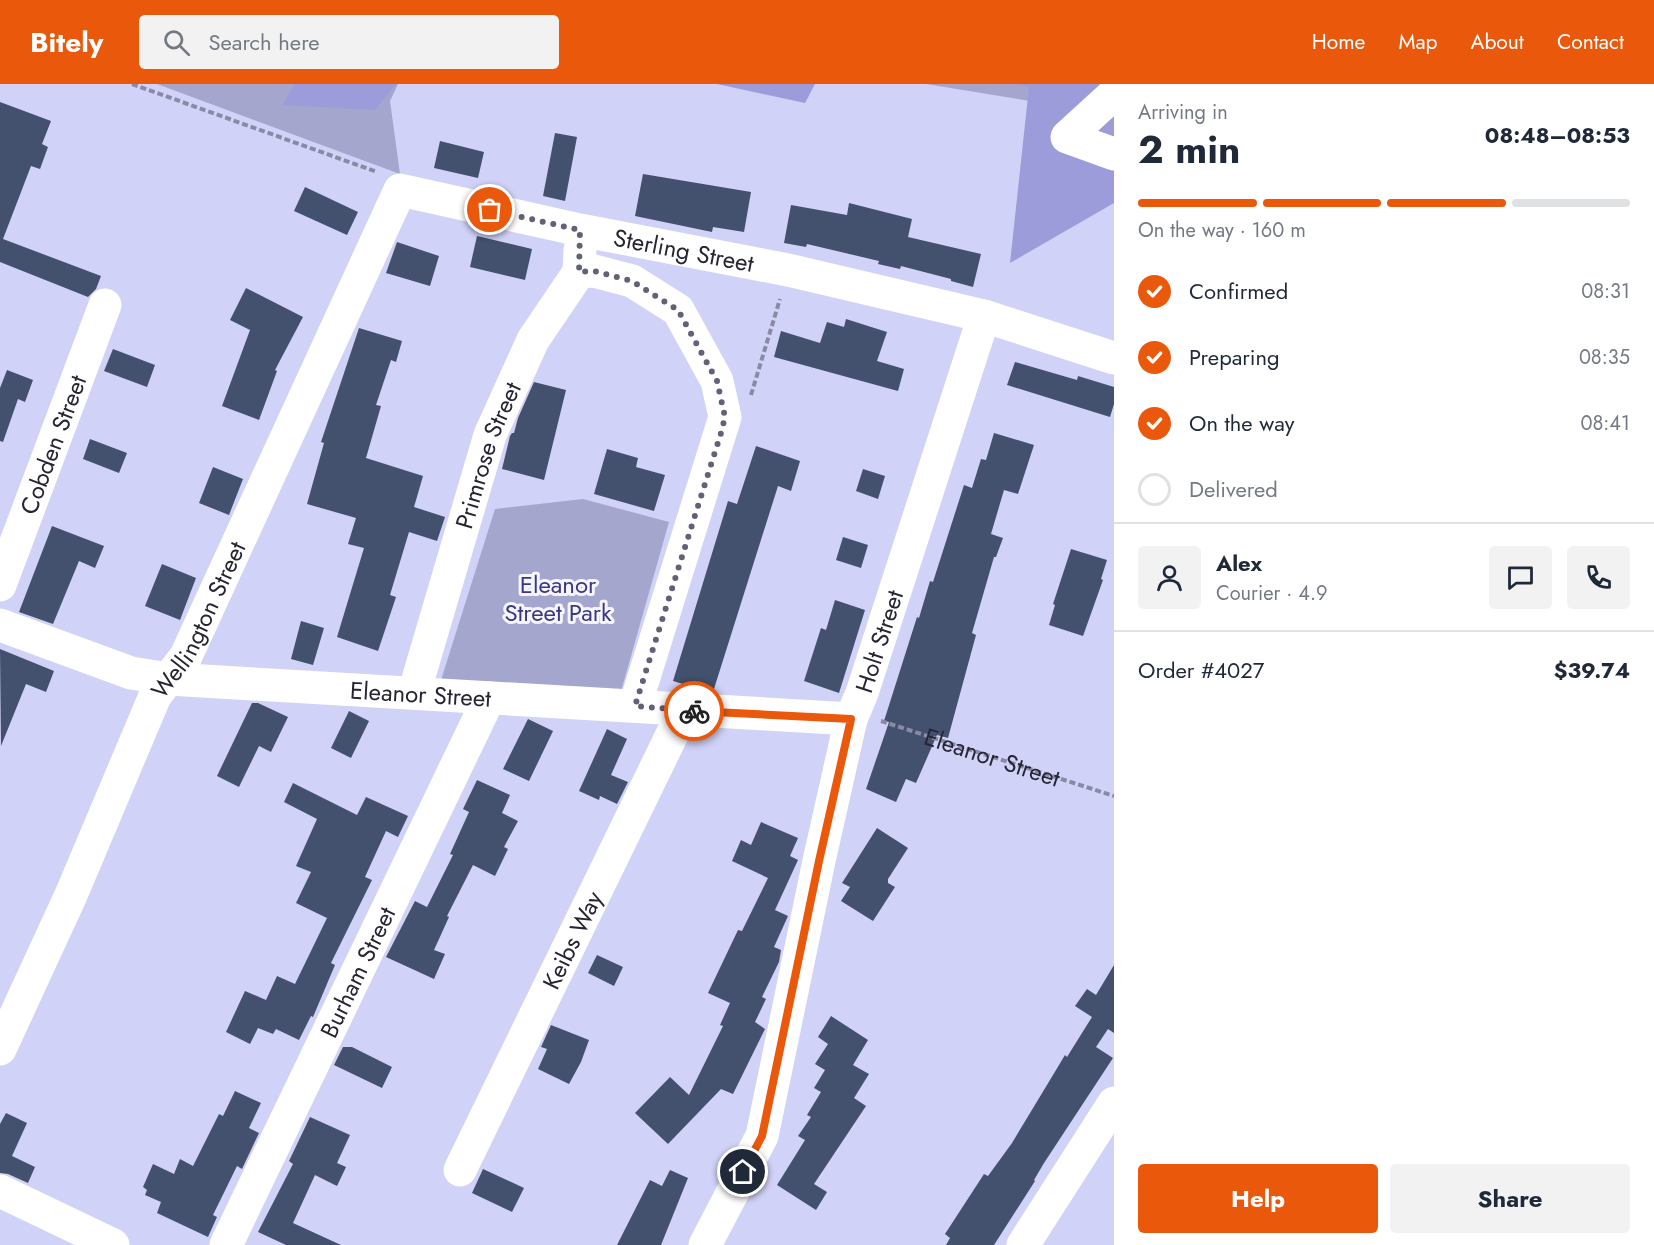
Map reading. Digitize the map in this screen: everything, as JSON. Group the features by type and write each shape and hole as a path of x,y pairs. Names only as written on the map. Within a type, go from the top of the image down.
{"street":[{"path":"1114,94 1067,137 1114,154"},
{"name":"Sterling Street","path":"400,190 580,230 788,270 984,316 1114,358"},
{"name":"Wellington Street","path":"0,1049 71,895 155,696 186,656 400,190"},
{"path":"580,230 579,272 594,271 632,281 678,310 717,381 725,417 635,706"},
{"name":"Primrose Street","path":"414,693 490,435 533,340 579,272"},
{"name":"Cobden Street","path":"0,585 105,304"},
{"name":"Holt Street","path":"705,1245 762,1136 819,861 861,718 866,682 984,316"},
{"name":"Eleanor Street","path":"0,625 130,673 169,679 684,710 861,718"},
{"name":"Burham Street","path":"226,1245 489,698"},
{"name":"Keibs Way","path":"460,1170 684,710"},
{"path":"1023,1245 1114,1103"},
{"path":"0,1191 113,1245"}],"path":[{"path":"132,84 403,181 400,190"},
{"path":"748,405 780,297"},
{"name":"Eleanor Street","path":"861,718 1114,796"}],"green space":[{"path":"157,84 398,84 390,101 400,174"},
{"path":"926,84 1114,84 1072,108"},
{"name":"Eleanor Street Park","path":"583,499 669,522 620,695 441,680 495,509"}],"shaded area":[{"path":"294,84 396,84 375,110 283,105"},
{"path":"717,84 815,84 805,103"},
{"path":"1017,84 1114,84 1114,203 1010,263 1029,87"}],"building":[{"path":"0,102 51,121 42,144 48,147 40,169 31,166 3,239 101,276 96,289 88,297 0,262"},
{"path":"555,133 577,137 565,201 543,196"},
{"path":"440,141 484,152 478,178 434,168"},
{"path":"643,174 751,192 744,232 713,227 712,232 635,216"},
{"path":"305,187 358,212 347,235 294,211"},
{"path":"849,203 912,219 908,237 981,254 973,287 901,266 900,269 878,264 879,261 807,244 806,247 784,243 791,205 847,215"},
{"path":"477,236 532,249 525,280 470,267"},
{"path":"397,242 439,256 430,286 386,273"},
{"path":"246,288 303,317 275,370 277,371 259,420 222,406 250,330 230,320"},
{"path":"846,319 887,332 877,361 904,369 898,391 774,357 781,331 820,343 827,322 844,327"},
{"path":"359,328 402,341 396,362 391,360 376,405 381,406 366,458 423,476 414,507 445,517 437,541 409,532 390,595 396,597 378,651 337,637 364,548 348,544 356,518 307,504 324,443 321,442"},
{"path":"113,349 155,365 147,387 104,371"},
{"path":"1015,362 1077,380 1078,376 1114,387 1114,404 1110,417 1007,385"},
{"path":"7,370 33,380 25,402 18,399 3,442 0,441 0,388"},
{"path":"534,382 566,390 544,480 502,469 510,436 514,433"},
{"path":"994,433 1034,445 1018,494 1004,490 991,534 1003,538 996,557 994,557 972,633 976,635 948,738 937,735 916,783 906,779 896,802 866,789 889,722 884,721 917,617 919,618 930,581 933,582 964,485 972,488 981,459 986,460"},
{"path":"90,439 127,453 119,473 83,459"},
{"path":"756,446 800,461 791,491 778,486 713,692 709,692 673,681 728,501 737,504"},
{"path":"607,449 638,458 636,467 665,475 654,511 594,494"},
{"path":"213,467 243,479 229,515 199,503"},
{"path":"863,469 885,476 878,499 856,491"},
{"path":"52,526 104,546 95,568 79,561 53,624 19,612"},
{"path":"843,537 868,545 861,568 836,560"},
{"path":"1071,549 1107,560 1101,579 1103,580 1083,636 1049,625 1055,605 1053,604"},
{"path":"162,564 196,578 180,620 145,606"},
{"path":"835,600 865,610 839,693 804,681 821,628 826,630"},
{"path":"301,621 324,628 313,665 291,659"},
{"path":"0,649 54,671 46,692 26,684 1,746"},
{"path":"252,703 258,703 288,717 271,752 259,746 239,787 217,776"},
{"path":"349,711 369,721 351,758 331,748"},
{"path":"528,719 553,731 529,781 503,769"},
{"path":"607,729 627,739 611,775 628,782 617,804 600,796 599,800 579,791"},
{"path":"477,780 510,795 502,813 518,821 504,847 508,849 495,876 473,865 447,916 449,917 434,950 445,954 434,979 386,957 415,901 427,907 453,855 450,854 469,812 463,809"},
{"path":"293,783 357,815 366,797 408,816 398,837 386,831 365,877 372,880 331,963 335,965 313,1017 311,1016 299,1040 276,1029 273,1034 258,1028 250,1044 226,1032 245,991 266,1000 277,976 295,984 327,918 296,903 311,872 296,866 317,819 284,802"},
{"path":"761,822 798,838 790,856 798,860 775,910 788,916 774,947 781,950 779,962 762,997 766,999 755,1022 765,1029 733,1094 721,1089 668,1144 635,1113 670,1077 689,1095 723,1026 720,1025 730,1003 708,993 738,930 742,931 768,878 732,861 741,840 751,845"},
{"path":"877,828 908,848 888,879 888,883 895,887 873,921 841,901 850,887 842,883"},
{"path":"597,955 623,967 614,986 588,973"},
{"path":"1114,965 1114,1033 1108,1029 1096,1047 1113,1058 1044,1163 994,1245 946,1245 950,1238 945,1234 984,1174 988,1176 1012,1143 1065,1055 1067,1057 1092,1017 1075,1006 1087,989 1096,995"},
{"path":"831,1016 868,1040 853,1065 869,1074 854,1098 866,1106 814,1184 827,1192 816,1210 777,1185 805,1140 798,1136 811,1117 807,1115 821,1092 814,1088 825,1070 815,1064 828,1044 818,1037"},
{"path":"551,1025 589,1040 581,1062 569,1084 538,1069 547,1049 541,1047"},
{"path":"343,1047 352,1047 392,1067 382,1088 334,1065"},
{"path":"235,1091 261,1103 249,1128 259,1133 242,1169 237,1166 213,1215 217,1217 208,1237 157,1213 161,1202 145,1195 147,1190 143,1187 153,1164 174,1174 180,1159 193,1166 219,1114 223,1116"},
{"path":"6,1113 27,1123 12,1156 35,1167 28,1183 0,1173 0,1124"},
{"path":"310,1117 350,1135 337,1163 346,1167 337,1186 315,1175 293,1223 341,1245 286,1245 258,1232 293,1164 289,1161"},
{"path":"483,1169 524,1188 512,1212 472,1193"},
{"path":"670,1170 688,1178 661,1245 617,1245 650,1180 662,1186"}],"way so far":[{"path":"490,210 580,230 579,272 594,271 632,281 678,310 717,381 725,417 721,433 635,706 694,711"}],"route":[{"path":"694,711 851,719 762,1136 743,1172"}]}
